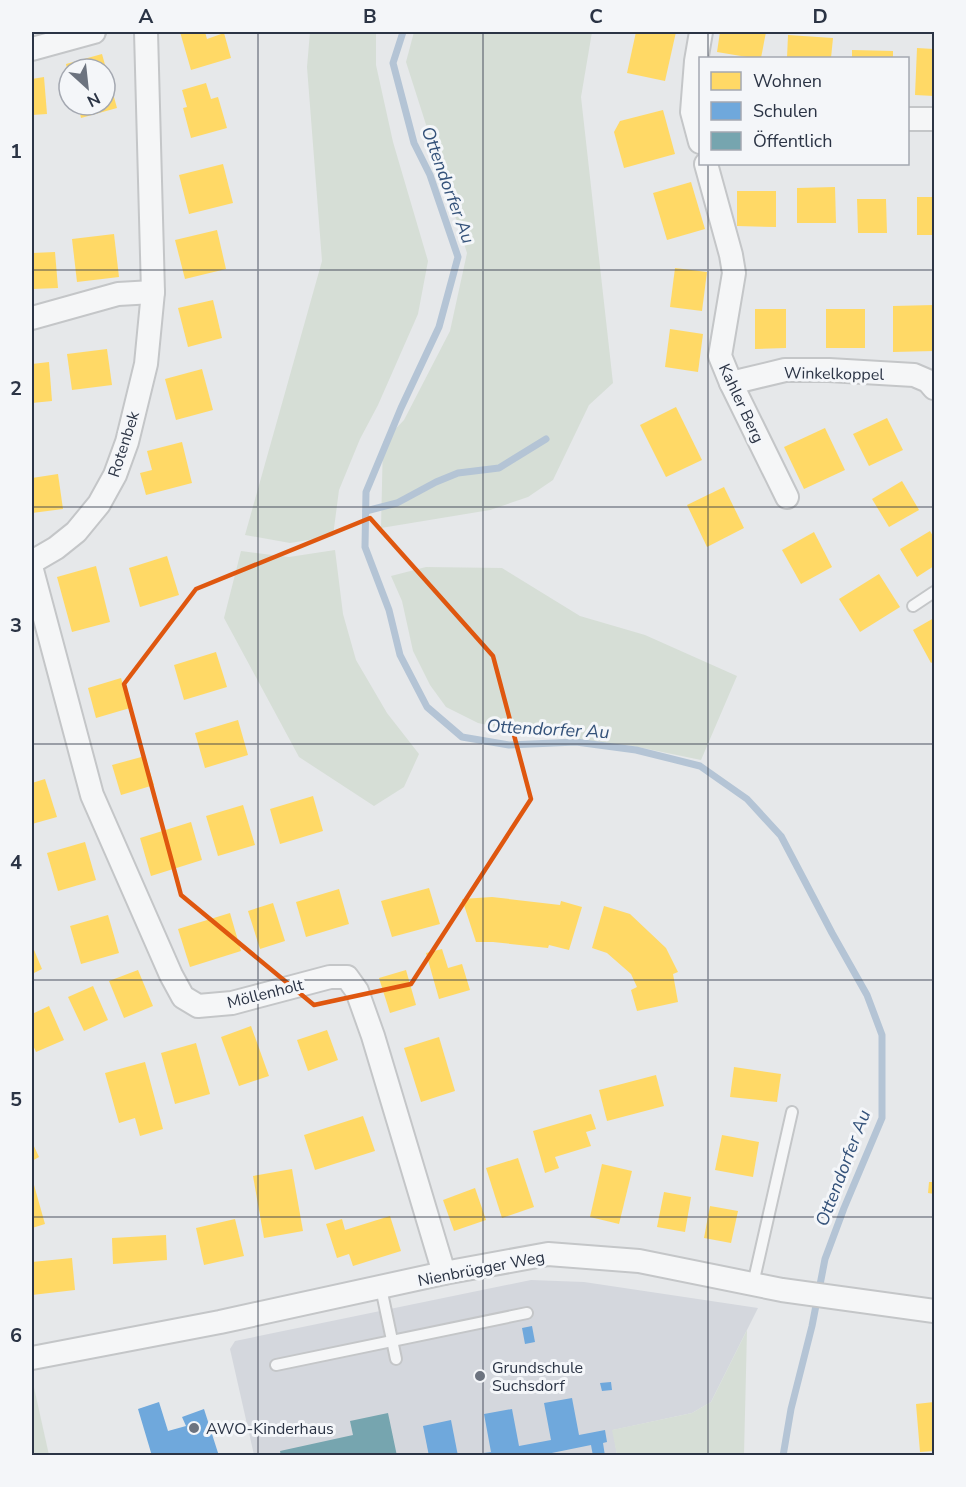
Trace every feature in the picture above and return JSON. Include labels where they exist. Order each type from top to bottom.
[{"type":"street","points":[[32,49],[94,32]]},
{"type":"street","name":"Rotenbek","points":[[32,562],[56,548],[76,532],[99,504],[115,475],[127,442],[146,364],[153,292],[146,32]]},
{"type":"street","points":[[699,134],[696,112],[696,61],[701,32]]},
{"type":"street","points":[[909,119],[934,119]]},
{"type":"street","name":"Kahler Berg","points":[[706,165],[734,273],[720,357],[787,497]]},
{"type":"street","points":[[32,318],[118,294],[153,292]]},
{"type":"street","name":"Winkelkoppel","points":[[731,383],[785,370],[829,370],[914,375],[928,381],[934,388]]},
{"type":"street","name":"Möllenholt","points":[[32,570],[92,795],[171,975],[183,997],[198,1006],[232,1003],[330,977],[347,977],[357,991],[369,1025],[444,1274]]},
{"type":"street","name":"Nienbrügger Weg","points":[[32,1358],[220,1322],[548,1254],[639,1261],[782,1290],[934,1311]]},
{"type":"lane","points":[[914,606],[934,592]]},
{"type":"lane","points":[[753,1284],[792,1112]]},
{"type":"lane","points":[[381,1288],[396,1359]]},
{"type":"lane","points":[[276,1365],[527,1313]]},
{"type":"highlighted area","points":[[370,518],[493,656],[531,799],[411,984],[314,1005],[181,895],[124,684],[196,589]]},
{"type":"shaded area","points":[[310,32],[376,32],[376,65],[393,142],[428,261],[418,314],[339,490],[333,536],[290,543],[245,535],[322,261],[307,67]]},
{"type":"shaded area","points":[[414,32],[592,32],[581,97],[613,383],[589,405],[553,480],[528,497],[490,510],[381,528],[383,442],[404,420],[450,331],[467,253],[406,62]]},
{"type":"shaded area","points":[[335,550],[343,614],[356,660],[387,713],[419,754],[404,787],[374,806],[299,757],[224,618],[241,551],[289,557]]},
{"type":"shaded area","points":[[426,567],[502,568],[580,616],[645,635],[737,676],[701,760],[633,746],[521,732],[478,723],[446,707],[430,685],[413,651],[402,601],[391,576]]},
{"type":"shaded area","name":"Grundschule Suchsdorf","points":[[531,1280],[584,1282],[758,1308],[711,1402],[692,1413],[613,1430],[617,1455],[254,1455],[230,1349],[235,1341]]},
{"type":"shaded area","points":[[747,1330],[744,1455],[617,1455],[612,1430],[692,1413],[711,1402]]},
{"type":"shaded area","points":[[33,1383],[49,1455],[32,1455]]},
{"type":"building: Wohnen","points":[[180,32],[205,32],[207,39],[224,33],[231,58],[191,70]]},
{"type":"building: Wohnen","points":[[636,32],[676,32],[665,81],[627,73]]},
{"type":"building: Wohnen","points":[[720,32],[766,32],[761,57],[717,52]]},
{"type":"building: Wohnen","points":[[788,35],[833,38],[831,57],[787,57]]},
{"type":"building: Wohnen","points":[[917,48],[934,49],[934,96],[915,95]]},
{"type":"building: Wohnen","points":[[852,50],[893,51],[893,57],[852,57]]},
{"type":"building: Wohnen","points":[[44,77],[47,114],[32,115],[32,79]]},
{"type":"building: Wohnen","points":[[206,83],[211,99],[218,97],[227,128],[191,138],[183,108],[187,107],[182,90]]},
{"type":"building: Wohnen","points":[[663,110],[675,154],[624,168],[614,132],[620,121]]},
{"type":"building: Wohnen","points":[[223,164],[233,203],[189,214],[179,175]]},
{"type":"building: Wohnen","points":[[691,182],[705,229],[667,240],[653,193]]},
{"type":"building: Wohnen","points":[[835,187],[836,223],[797,223],[797,188]]},
{"type":"building: Wohnen","points":[[737,191],[776,191],[776,227],[737,226]]},
{"type":"building: Wohnen","points":[[917,197],[934,197],[934,235],[917,235]]},
{"type":"building: Wohnen","points":[[857,199],[886,199],[887,233],[858,233]]},
{"type":"building: Wohnen","points":[[217,230],[226,269],[185,279],[175,240]]},
{"type":"building: Wohnen","points":[[114,234],[119,277],[77,282],[72,239]]},
{"type":"building: Wohnen","points":[[55,252],[58,288],[32,289],[32,253]]},
{"type":"building: Wohnen","points":[[675,268],[707,272],[702,311],[670,307]]},
{"type":"building: Wohnen","points":[[213,300],[222,338],[188,347],[178,308]]},
{"type":"building: Wohnen","points":[[934,305],[934,351],[893,352],[893,306]]},
{"type":"building: Wohnen","points":[[755,309],[786,309],[786,348],[755,349]]},
{"type":"building: Wohnen","points":[[826,309],[865,309],[865,348],[826,348]]},
{"type":"building: Wohnen","points":[[670,329],[703,334],[698,372],[665,367]]},
{"type":"building: Wohnen","points":[[107,349],[112,385],[72,390],[67,354]]},
{"type":"building: Wohnen","points":[[49,362],[52,401],[32,403],[32,364]]},
{"type":"building: Wohnen","points":[[202,369],[213,410],[176,420],[165,379]]},
{"type":"building: Wohnen","points":[[676,407],[702,460],[666,477],[640,425]]},
{"type":"building: Wohnen","points":[[887,418],[903,450],[869,466],[853,434]]},
{"type":"building: Wohnen","points":[[825,428],[845,470],[804,489],[784,447]]},
{"type":"building: Wohnen","points":[[182,442],[192,483],[146,495],[140,473],[152,470],[147,451]]},
{"type":"building: Wohnen","points":[[58,474],[63,509],[32,513],[32,478]]},
{"type":"building: Wohnen","points":[[902,481],[919,510],[889,527],[872,499]]},
{"type":"building: Wohnen","points":[[724,487],[744,528],[707,547],[687,505]]},
{"type":"building: Wohnen","points":[[930,531],[934,538],[934,566],[917,577],[900,549]]},
{"type":"building: Wohnen","points":[[814,532],[832,567],[801,584],[782,550]]},
{"type":"building: Wohnen","points":[[167,556],[179,595],[140,607],[129,568]]},
{"type":"building: Wohnen","points":[[96,566],[110,622],[72,632],[57,577]]},
{"type":"building: Wohnen","points":[[879,574],[900,607],[860,632],[839,599]]},
{"type":"building: Wohnen","points":[[934,618],[934,661],[931,663],[913,630]]},
{"type":"building: Wohnen","points":[[216,652],[227,687],[184,700],[174,665]]},
{"type":"building: Wohnen","points":[[121,678],[130,708],[96,718],[88,688]]},
{"type":"building: Wohnen","points":[[238,720],[248,755],[205,768],[195,733]]},
{"type":"building: Wohnen","points":[[145,756],[154,785],[121,795],[112,765]]},
{"type":"building: Wohnen","points":[[45,779],[57,817],[32,824],[32,783]]},
{"type":"building: Wohnen","points":[[313,796],[323,831],[280,844],[270,809]]},
{"type":"building: Wohnen","points":[[243,805],[255,845],[218,856],[206,816]]},
{"type":"building: Wohnen","points":[[191,822],[202,860],[151,876],[140,838]]},
{"type":"building: Wohnen","points":[[85,842],[96,880],[58,891],[47,853]]},
{"type":"building: Wohnen","points":[[429,888],[440,924],[392,937],[381,901]]},
{"type":"building: Wohnen","points":[[339,889],[349,924],[306,937],[296,902]]},
{"type":"building: Wohnen","points":[[492,897],[560,905],[561,901],[582,907],[569,950],[549,945],[548,948],[476,942],[462,899]]},
{"type":"building: Wohnen","points":[[273,903],[285,941],[260,949],[248,911]]},
{"type":"building: Wohnen","points":[[604,906],[630,914],[666,948],[678,972],[673,974],[678,1002],[637,1011],[631,990],[637,987],[631,974],[607,953],[592,948]]},
{"type":"building: Wohnen","points":[[230,913],[241,951],[190,967],[178,929]]},
{"type":"building: Wohnen","points":[[108,915],[119,953],[81,964],[70,926]]},
{"type":"building: Wohnen","points":[[32,945],[42,969],[32,974]]},
{"type":"building: Wohnen","points":[[442,949],[448,968],[462,964],[470,990],[439,999],[426,953]]},
{"type":"building: Wohnen","points":[[138,970],[153,1006],[124,1018],[109,981]]},
{"type":"building: Wohnen","points":[[406,970],[416,1005],[390,1013],[379,978]]},
{"type":"building: Wohnen","points":[[93,986],[108,1020],[84,1031],[68,997]]},
{"type":"building: Wohnen","points":[[49,1006],[64,1040],[36,1052],[32,1043],[32,1014]]},
{"type":"building: Wohnen","points":[[251,1026],[269,1076],[239,1086],[221,1037]]},
{"type":"building: Wohnen","points":[[327,1030],[338,1060],[308,1071],[297,1040]]},
{"type":"building: Wohnen","points":[[439,1037],[455,1091],[421,1102],[404,1048]]},
{"type":"building: Wohnen","points":[[196,1043],[210,1094],[175,1104],[161,1053]]},
{"type":"building: Wohnen","points":[[145,1062],[163,1129],[140,1136],[135,1118],[119,1123],[105,1073]]},
{"type":"building: Wohnen","points":[[734,1067],[781,1074],[777,1102],[730,1097]]},
{"type":"building: Wohnen","points":[[656,1075],[664,1106],[607,1121],[599,1090]]},
{"type":"building: Wohnen","points":[[591,1114],[596,1129],[586,1132],[591,1146],[555,1157],[559,1168],[545,1173],[533,1131]]},
{"type":"building: Wohnen","points":[[363,1116],[375,1151],[315,1170],[304,1135]]},
{"type":"building: Wohnen","points":[[722,1135],[759,1142],[753,1177],[715,1170]]},
{"type":"building: Wohnen","points":[[32,1142],[39,1157],[32,1161]]},
{"type":"building: Wohnen","points":[[518,1158],[534,1207],[502,1218],[486,1168]]},
{"type":"building: Wohnen","points":[[602,1164],[632,1171],[619,1224],[590,1217]]},
{"type":"building: Wohnen","points":[[292,1169],[303,1231],[264,1238],[253,1176]]},
{"type":"building: Wohnen","points":[[929,1182],[934,1182],[934,1194],[928,1193]]},
{"type":"building: Wohnen","points":[[32,1185],[34,1185],[45,1224],[32,1228]]},
{"type":"building: Wohnen","points":[[475,1188],[486,1220],[454,1231],[443,1200]]},
{"type":"building: Wohnen","points":[[664,1192],[691,1197],[685,1232],[657,1227]]},
{"type":"building: Wohnen","points":[[710,1206],[738,1211],[731,1243],[704,1238]]},
{"type":"building: Wohnen","points":[[390,1216],[401,1251],[353,1266],[349,1254],[337,1258],[326,1224],[342,1219],[345,1230]]},
{"type":"building: Wohnen","points":[[235,1219],[244,1256],[204,1265],[196,1228]]},
{"type":"building: Wohnen","points":[[166,1235],[167,1260],[113,1264],[112,1238]]},
{"type":"building: Wohnen","points":[[72,1258],[75,1290],[32,1295],[32,1262]]},
{"type":"building: Wohnen","points":[[934,1402],[934,1451],[920,1452],[916,1404]]},
{"type":"building: Schulen","points":[[532,1326],[535,1342],[525,1344],[522,1328]]},
{"type":"building: Schulen","points":[[611,1382],[612,1390],[602,1391],[600,1383]]},
{"type":"building: Schulen","points":[[572,1398],[579,1435],[605,1430],[607,1442],[603,1443],[605,1456],[593,1456],[591,1445],[537,1456],[476,1456],[476,1454],[491,1452],[484,1414],[512,1409],[519,1446],[551,1440],[544,1403]]},
{"type":"building: Schulen","name":"AWO-Kinderhaus","points":[[159,1402],[168,1431],[186,1426],[182,1417],[204,1409],[219,1456],[152,1456],[138,1409]]},
{"type":"building: Schulen","points":[[451,1420],[458,1456],[429,1456],[423,1426]]},
{"type":"building: Öffentlich","points":[[388,1413],[397,1456],[281,1456],[280,1451],[353,1435],[350,1421]]},
{"type":"waterway","name":"Ottendorfer Au","points":[[403,32],[393,63],[414,143],[430,175],[458,257],[439,327],[401,408],[366,492],[365,547],[389,610],[400,655],[427,707],[462,737],[509,745],[576,742],[636,750],[700,766],[747,799],[781,836],[867,995],[882,1035],[882,1118],[825,1259],[812,1326],[791,1409],[783,1456]]},
{"type":"waterway","points":[[366,511],[397,503],[458,473],[499,468],[546,439]]},
{"type":"place","name":"Grundschule Suchsdorf","points":[[480,1376]]},
{"type":"place","name":"AWO-Kinderhaus","points":[[194,1428]]}]
